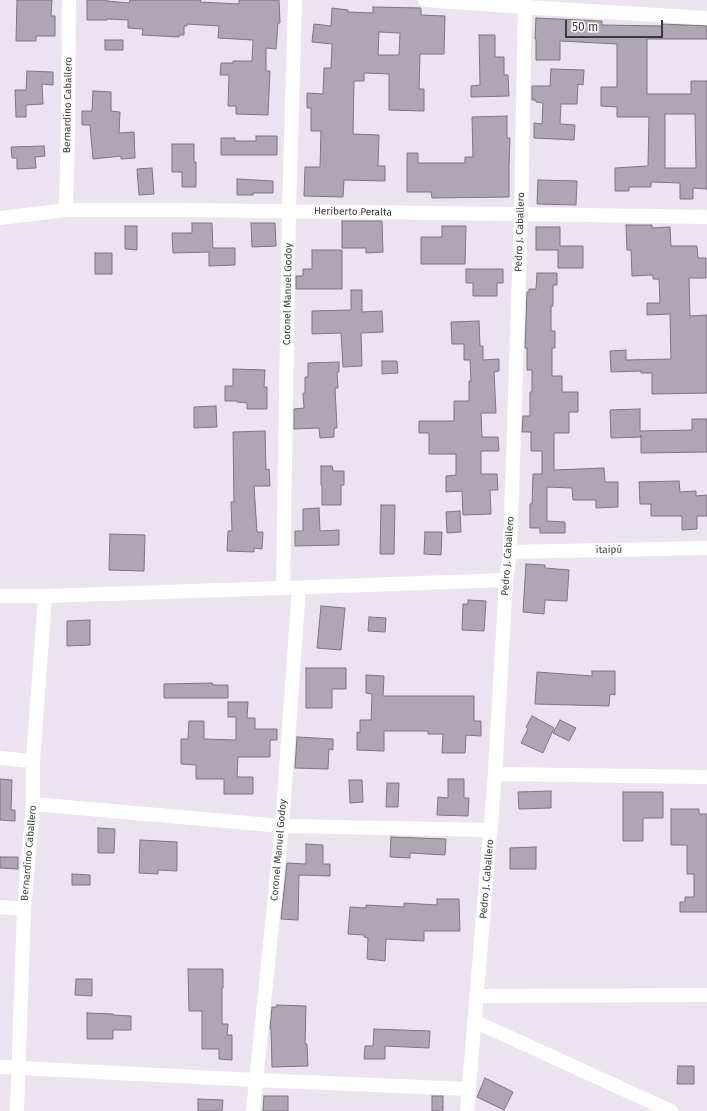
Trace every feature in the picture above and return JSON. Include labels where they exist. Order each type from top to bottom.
[{"type":"street","name":"Bernardino Caballero","points":[[66,210],[69,0]]},
{"type":"street","name":"Coronel Manuel Godoy","points":[[283,588],[289,211],[295,0]]},
{"type":"street","points":[[425,0],[525,4],[707,18]]},
{"type":"street","name":"Pedro J. Caballero","points":[[467,1111],[491,830],[506,580],[510,552],[521,214],[525,4]]},
{"type":"street","name":"Heriberto Peralta","points":[[0,218],[66,210],[289,211],[707,217]]},
{"type":"street","name":"itaipú","points":[[510,552],[707,548]]},
{"type":"street","points":[[0,596],[45,596],[299,588],[506,580]]},
{"type":"street","name":"Coronel Manuel Godoy","points":[[253,1111],[282,826],[299,588]]},
{"type":"street","name":"Bernardino Caballero","points":[[17,1111],[24,909],[33,804],[33,761],[45,596]]},
{"type":"street","points":[[0,758],[33,761]]},
{"type":"street","points":[[495,774],[707,777]]},
{"type":"street","points":[[33,804],[282,826],[491,830]]},
{"type":"street","points":[[0,907],[24,909]]},
{"type":"street","points":[[476,996],[707,995]]},
{"type":"street","points":[[474,1021],[671,1111]]},
{"type":"street","points":[[0,1066],[255,1080],[469,1088]]},
{"type":"building","points":[[17,0],[52,0],[51,16],[55,16],[55,36],[36,36],[36,41],[16,41]]},
{"type":"building","points":[[87,0],[107,0],[129,3],[130,0],[201,0],[200,2],[239,4],[239,0],[279,0],[280,23],[278,23],[276,49],[266,48],[266,71],[270,71],[268,115],[236,114],[236,106],[228,106],[229,75],[220,75],[221,63],[233,63],[233,61],[252,61],[253,40],[218,38],[219,26],[187,24],[187,26],[184,26],[184,35],[179,35],[179,37],[142,35],[143,29],[128,28],[128,20],[87,20]]},
{"type":"building","points":[[373,7],[421,8],[421,15],[445,16],[444,54],[420,54],[419,89],[424,89],[424,111],[389,110],[389,74],[364,73],[364,81],[354,81],[353,134],[379,135],[378,166],[385,166],[385,181],[344,180],[343,197],[304,196],[305,167],[320,167],[321,131],[311,131],[311,108],[307,108],[307,93],[323,94],[324,68],[331,68],[332,44],[312,42],[314,24],[331,26],[332,8],[348,10],[348,12],[373,13]],"holes":[[[379,32],[400,33],[399,55],[378,55]]]},
{"type":"building","points":[[536,18],[602,21],[602,25],[662,26],[662,24],[707,26],[707,39],[647,39],[647,94],[691,94],[691,81],[707,81],[707,189],[693,188],[693,199],[680,199],[680,183],[651,182],[651,187],[629,187],[629,191],[615,191],[615,168],[648,166],[649,117],[617,117],[617,107],[601,106],[601,87],[617,87],[617,44],[560,41],[560,60],[536,60]],"holes":[[[665,114],[695,114],[696,168],[665,168]]]},
{"type":"building","points":[[479,35],[495,35],[495,57],[504,57],[504,75],[508,75],[509,96],[471,97],[471,86],[480,85]]},
{"type":"building","points":[[105,40],[123,40],[123,50],[105,50]]},
{"type":"building","points":[[551,69],[584,70],[583,85],[578,84],[577,104],[561,104],[560,124],[575,125],[574,140],[534,138],[534,123],[542,124],[543,103],[532,100],[532,86],[550,86]]},
{"type":"building","points":[[27,71],[53,72],[53,85],[42,84],[43,104],[26,105],[26,117],[16,117],[15,90],[26,90]]},
{"type":"building","points":[[93,91],[111,92],[111,111],[120,112],[119,133],[134,132],[135,158],[121,159],[121,156],[93,159],[90,125],[82,125],[82,111],[92,111]]},
{"type":"building","points":[[507,116],[507,138],[510,138],[509,197],[432,198],[431,192],[407,192],[407,153],[418,153],[418,163],[465,163],[465,157],[473,157],[472,117]]},
{"type":"building","points":[[256,136],[277,136],[277,155],[221,155],[221,138],[235,138],[235,141],[256,141]]},
{"type":"building","points":[[172,144],[194,144],[196,187],[182,187],[182,172],[172,172]]},
{"type":"building","points":[[44,146],[45,156],[35,157],[36,168],[17,169],[17,158],[12,158],[11,147]]},
{"type":"building","points":[[152,168],[154,194],[139,195],[137,169]]},
{"type":"building","points":[[237,179],[273,181],[273,193],[237,195]]},
{"type":"building","points":[[538,180],[577,181],[576,205],[537,204]]},
{"type":"building","points":[[342,221],[382,221],[383,252],[366,253],[366,248],[342,248]]},
{"type":"building","points":[[192,223],[212,223],[213,248],[235,248],[235,265],[209,266],[209,252],[173,253],[172,233],[192,233]]},
{"type":"building","points":[[251,223],[275,223],[276,246],[252,247]]},
{"type":"building","points":[[626,225],[652,225],[652,228],[670,227],[671,246],[697,246],[698,258],[706,258],[706,278],[689,278],[690,316],[707,315],[707,393],[652,394],[652,373],[641,373],[641,371],[611,372],[610,351],[626,350],[626,360],[671,359],[670,314],[647,315],[647,303],[660,303],[659,279],[653,279],[653,275],[632,276],[631,250],[627,250]]},
{"type":"building","points":[[125,226],[137,226],[137,250],[125,249]]},
{"type":"building","points":[[442,226],[466,226],[465,264],[421,264],[421,237],[442,237]]},
{"type":"building","points":[[536,227],[560,227],[560,246],[583,246],[583,268],[558,268],[558,250],[536,250]]},
{"type":"building","points":[[312,250],[342,250],[342,289],[296,289],[296,276],[303,276],[303,269],[312,269]]},
{"type":"building","points":[[95,253],[112,253],[112,274],[95,274]]},
{"type":"building","points":[[466,269],[503,269],[503,283],[497,283],[497,296],[473,296],[473,283],[466,283]]},
{"type":"building","points":[[537,273],[557,273],[557,285],[553,285],[553,306],[551,306],[551,331],[555,331],[555,348],[552,348],[552,376],[562,376],[562,392],[578,392],[578,412],[569,412],[569,433],[554,433],[554,470],[604,468],[605,482],[618,482],[618,507],[596,508],[596,500],[573,500],[572,488],[547,487],[547,521],[565,522],[565,533],[540,533],[540,528],[530,528],[530,504],[532,504],[533,474],[542,474],[542,451],[531,451],[531,432],[522,432],[523,416],[530,416],[530,392],[532,392],[532,370],[527,370],[527,348],[525,348],[527,292],[529,292],[529,289],[536,289]]},
{"type":"building","points":[[351,290],[362,290],[362,312],[382,311],[383,332],[361,333],[362,366],[343,367],[341,333],[312,334],[312,311],[351,310]]},
{"type":"building","points":[[479,321],[480,346],[483,346],[483,360],[499,359],[499,371],[494,372],[496,413],[481,413],[482,437],[498,437],[499,451],[481,451],[481,474],[497,474],[498,490],[490,490],[491,514],[463,515],[462,491],[446,492],[446,476],[456,475],[456,454],[429,454],[429,433],[419,433],[419,421],[454,421],[454,401],[469,401],[469,381],[471,381],[470,360],[464,360],[464,344],[452,344],[451,322]]},
{"type":"building","points":[[382,361],[397,361],[398,373],[382,374]]},
{"type":"building","points":[[339,362],[339,372],[337,372],[338,388],[335,388],[337,428],[334,428],[334,437],[320,438],[319,428],[294,429],[294,409],[304,408],[303,393],[305,393],[305,377],[308,377],[308,363]]},
{"type":"building","points":[[233,369],[265,370],[264,387],[267,387],[267,409],[247,409],[247,403],[225,401],[225,386],[233,386]]},
{"type":"building","points":[[216,406],[217,427],[194,428],[194,407]]},
{"type":"building","points":[[640,409],[640,431],[692,430],[692,419],[707,419],[707,452],[641,453],[641,437],[611,438],[610,410]]},
{"type":"building","points":[[265,431],[266,470],[269,469],[270,486],[254,486],[257,532],[263,532],[262,549],[254,548],[254,552],[227,551],[228,531],[232,531],[231,502],[234,502],[233,432]]},
{"type":"building","points":[[321,466],[332,466],[333,471],[344,471],[344,485],[341,485],[341,505],[322,505]]},
{"type":"building","points":[[679,481],[680,492],[696,491],[696,496],[707,495],[707,516],[697,516],[697,529],[682,530],[682,516],[651,516],[651,504],[640,504],[639,482]]},
{"type":"building","points":[[381,505],[395,505],[394,554],[380,554]]},
{"type":"building","points":[[319,508],[320,531],[339,530],[339,545],[295,546],[295,531],[303,531],[303,509]]},
{"type":"building","points":[[460,511],[461,532],[447,533],[446,512]]},
{"type":"building","points":[[425,532],[442,532],[441,555],[424,554]]},
{"type":"building","points":[[110,534],[145,535],[144,571],[109,570]]},
{"type":"building","points":[[526,564],[545,565],[545,568],[569,570],[567,601],[545,600],[544,614],[523,612]]},
{"type":"building","points":[[468,600],[486,601],[484,631],[462,630],[463,604],[468,604]]},
{"type":"building","points":[[321,606],[345,608],[341,650],[317,648]]},
{"type":"building","points":[[369,617],[386,618],[385,632],[368,631]]},
{"type":"building","points":[[90,620],[90,645],[67,646],[67,621]]},
{"type":"building","points":[[306,668],[346,668],[346,689],[332,689],[332,708],[306,708]]},
{"type":"building","points":[[592,671],[615,671],[615,695],[610,694],[609,706],[535,704],[537,672],[592,676]]},
{"type":"building","points":[[366,675],[384,676],[383,696],[474,696],[474,721],[481,721],[481,736],[466,735],[465,753],[442,753],[443,734],[428,734],[428,731],[384,731],[384,751],[357,750],[357,732],[360,733],[360,720],[371,720],[372,694],[366,693]]},
{"type":"building","points":[[212,683],[213,685],[228,685],[228,698],[164,698],[164,684]]},
{"type":"building","points":[[228,702],[248,702],[247,718],[255,718],[255,729],[277,729],[277,740],[270,740],[270,757],[238,757],[237,777],[253,777],[253,794],[224,794],[224,779],[196,779],[196,765],[181,764],[181,739],[188,739],[189,721],[204,721],[204,739],[236,740],[236,717],[228,717]]},
{"type":"building","points":[[532,716],[554,728],[543,753],[521,743],[528,729],[526,727]]},
{"type":"building","points":[[560,720],[576,728],[569,741],[553,733]]},
{"type":"building","points":[[297,737],[333,739],[333,750],[329,749],[328,769],[295,768]]},
{"type":"building","points":[[0,779],[12,780],[11,810],[15,810],[15,821],[0,820]]},
{"type":"building","points":[[448,779],[464,779],[464,798],[469,798],[468,816],[437,815],[438,797],[448,798]]},
{"type":"building","points":[[349,780],[362,780],[363,802],[350,803]]},
{"type":"building","points":[[387,783],[399,783],[398,807],[386,807]]},
{"type":"building","points":[[551,791],[551,808],[519,809],[518,792]]},
{"type":"building","points":[[623,792],[663,792],[663,818],[643,818],[643,841],[623,841]]},
{"type":"building","points":[[671,809],[699,809],[699,814],[707,814],[707,912],[680,912],[680,902],[685,902],[685,897],[694,897],[694,874],[687,874],[687,845],[671,845]]},
{"type":"building","points":[[98,828],[115,829],[114,853],[98,853]]},
{"type":"building","points":[[391,837],[446,839],[445,855],[410,853],[410,858],[390,857]]},
{"type":"building","points":[[140,840],[177,842],[177,871],[158,870],[158,874],[139,873]]},
{"type":"building","points":[[306,844],[323,845],[323,864],[330,864],[330,876],[299,875],[298,920],[281,919],[287,863],[306,864]]},
{"type":"building","points":[[536,847],[536,869],[510,869],[510,848]]},
{"type":"building","points":[[0,857],[18,857],[18,869],[0,868]]},
{"type":"building","points":[[72,874],[90,875],[90,885],[72,885]]},
{"type":"building","points":[[437,899],[459,899],[460,931],[424,931],[424,941],[386,939],[385,961],[367,959],[368,938],[364,937],[364,935],[348,934],[350,907],[366,908],[366,905],[404,907],[404,903],[437,905]]},
{"type":"building","points":[[188,969],[223,969],[222,1024],[228,1024],[227,1035],[232,1035],[232,1060],[219,1059],[219,1049],[202,1049],[202,1011],[189,1011]]},
{"type":"building","points":[[76,979],[92,979],[92,996],[75,995]]},
{"type":"building","points":[[277,1005],[306,1006],[305,1044],[307,1044],[308,1066],[272,1067],[270,1029],[272,1007],[277,1007]]},
{"type":"building","points":[[87,1013],[131,1016],[131,1030],[113,1030],[113,1039],[87,1039]]},
{"type":"building","points":[[374,1029],[430,1031],[429,1048],[385,1046],[385,1059],[364,1059],[365,1046],[373,1046]]},
{"type":"building","points":[[678,1066],[694,1066],[694,1084],[677,1084]]},
{"type":"building","points":[[485,1078],[513,1092],[504,1110],[477,1097]]},
{"type":"building","points":[[264,1096],[288,1096],[288,1111],[263,1111]]},
{"type":"building","points":[[432,1096],[443,1096],[443,1111],[432,1111]]},
{"type":"building","points":[[198,1099],[223,1100],[222,1111],[198,1111]]}]
